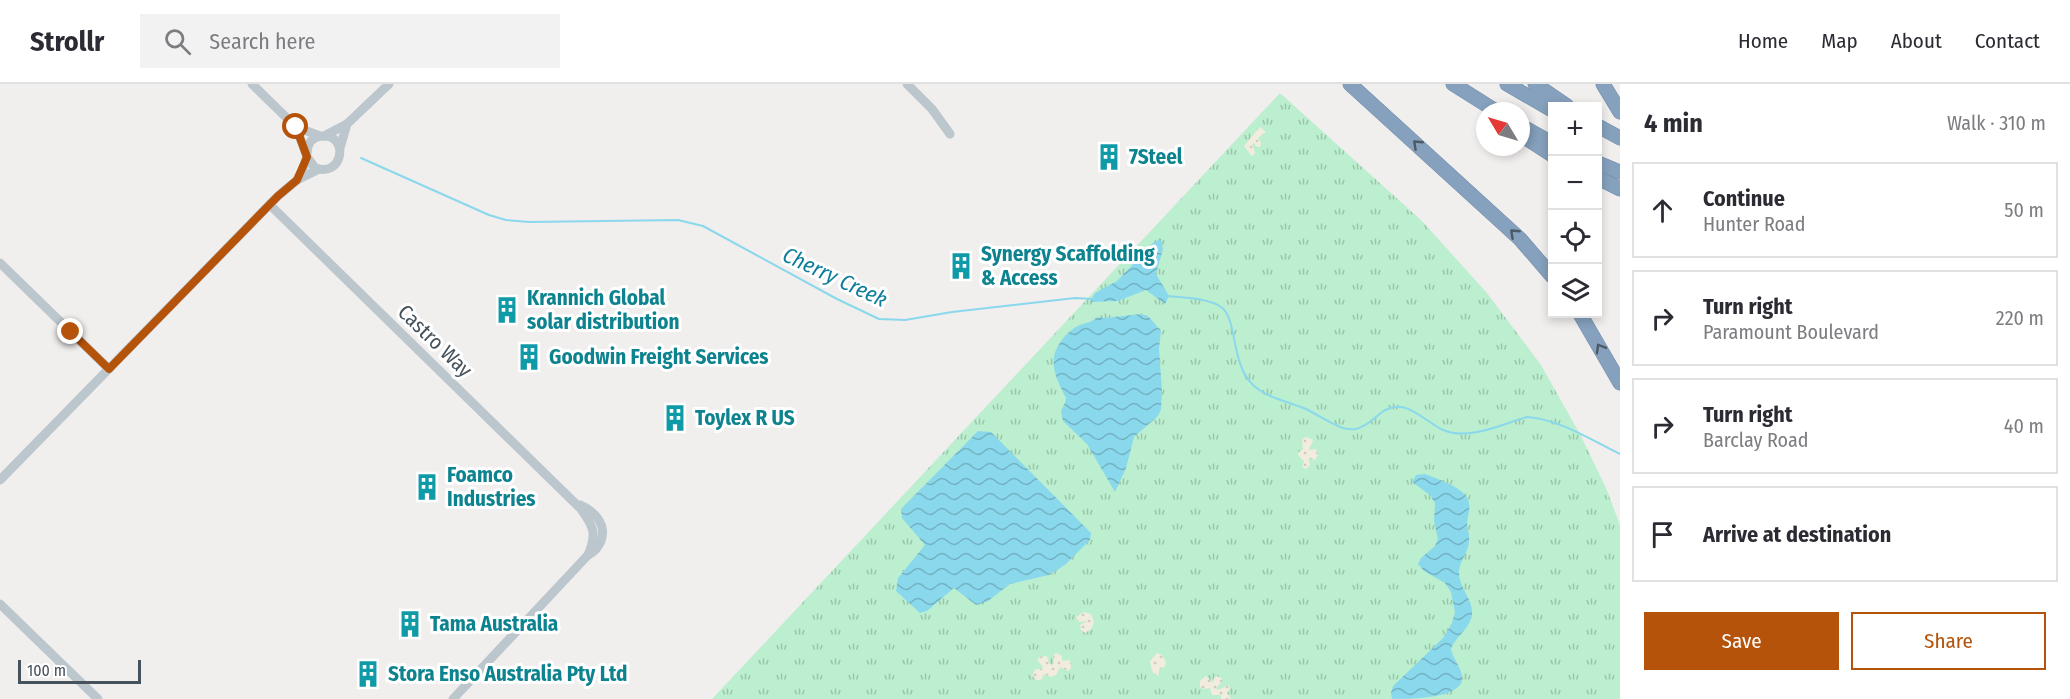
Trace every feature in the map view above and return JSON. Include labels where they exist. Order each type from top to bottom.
[{"type":"highway","points":[[1350,84],[1520,239],[1548,271]]},
{"type":"highway","points":[[1507,84],[1548,108]]},
{"type":"highway","points":[[1535,84],[1561,102]]},
{"type":"highway","points":[[1603,84],[1620,112]]},
{"type":"highway","points":[[1458,88],[1476,102]]},
{"type":"highway","points":[[1458,88],[1481,102]]},
{"type":"highway","points":[[1602,130],[1620,139]]},
{"type":"highway","points":[[1530,131],[1548,141]]},
{"type":"highway","points":[[1530,141],[1548,152]]},
{"type":"highway","points":[[1602,165],[1620,172]]},
{"type":"highway","points":[[1602,179],[1620,189]]},
{"type":"highway","points":[[1582,318],[1620,383]]},
{"type":"street","points":[[252,84],[296,127],[307,156],[312,165],[319,170]]},
{"type":"street","points":[[297,180],[310,143],[347,124],[389,84]]},
{"type":"street","points":[[907,84],[932,109],[950,134]]},
{"type":"street","points":[[0,480],[270,205],[297,180],[336,165],[347,124]]},
{"type":"street","points":[[296,127],[334,140],[339,148]]},
{"type":"street","name":"Castro Way","points":[[270,205],[575,503],[592,527],[594,540],[588,555],[453,699]]},
{"type":"street","points":[[0,263],[109,369]]},
{"type":"street","points":[[0,604],[98,699]]},
{"type":"green space","points":[[1280,93],[1422,221],[1487,293],[1541,365],[1581,436],[1606,488],[1620,525],[1620,699],[712,699]]},
{"type":"sand","points":[[1260,127],[1266,132],[1258,138],[1261,143],[1260,147],[1252,144],[1255,153],[1253,156],[1244,146]]},
{"type":"sand","points":[[1306,437],[1313,440],[1309,450],[1316,449],[1318,455],[1315,460],[1308,458],[1310,465],[1306,469],[1302,467],[1304,461],[1298,455],[1303,449],[1302,440]]},
{"type":"sand","points":[[1084,612],[1091,614],[1094,622],[1091,629],[1085,633],[1081,630],[1080,625],[1087,621],[1079,622],[1076,617]]},
{"type":"sand","points":[[1056,653],[1062,656],[1062,661],[1070,660],[1071,668],[1068,671],[1060,667],[1056,675],[1051,677],[1044,674],[1041,680],[1036,680],[1032,675],[1036,669],[1043,667],[1038,661],[1039,657],[1047,656],[1052,665],[1053,656]]},
{"type":"sand","points":[[1157,653],[1162,655],[1166,662],[1165,666],[1159,670],[1158,676],[1153,672],[1150,661]]},
{"type":"sand","points":[[1206,676],[1213,683],[1217,676],[1222,679],[1216,688],[1218,690],[1229,685],[1227,693],[1231,699],[1221,699],[1221,695],[1212,695],[1210,688],[1200,687],[1200,681]]},
{"type":"water","points":[[1161,239],[1163,249],[1156,274],[1169,296],[1165,304],[1146,290],[1118,301],[1090,302],[1095,293],[1117,281],[1154,242]]},
{"type":"water","points":[[1141,314],[1149,317],[1161,331],[1159,349],[1161,409],[1158,416],[1134,437],[1126,468],[1115,492],[1087,444],[1063,421],[1061,411],[1066,398],[1054,369],[1054,355],[1062,340],[1080,325],[1097,317]]},
{"type":"water","points":[[978,431],[991,432],[1091,533],[1090,540],[1066,564],[1049,575],[1010,584],[988,601],[976,605],[954,588],[927,611],[920,613],[896,591],[898,578],[925,545],[902,518],[901,509]]},
{"type":"water","points":[[1425,474],[1456,487],[1469,502],[1467,523],[1469,545],[1461,563],[1459,578],[1470,601],[1472,613],[1467,627],[1451,649],[1462,676],[1461,684],[1455,689],[1435,696],[1392,699],[1393,686],[1443,638],[1452,623],[1455,612],[1451,592],[1445,583],[1424,571],[1418,564],[1421,558],[1435,546],[1438,539],[1434,521],[1435,503],[1430,495],[1412,482],[1416,475]]},
{"type":"waterway","name":"Cherry Creek","points":[[361,158],[489,215],[506,220],[529,222],[678,220],[703,226],[837,299],[879,319],[905,320],[952,312],[1075,298],[1093,299]]},
{"type":"waterway","name":"Cherry Creek","points":[[1168,296],[1203,300],[1221,307],[1230,321],[1241,365],[1253,385],[1265,394],[1306,409],[1343,428],[1362,427],[1385,410],[1395,407],[1408,409],[1443,430],[1464,434],[1527,417],[1563,426],[1620,454]]},
{"type":"place","name":"7Steel","points":[[1109,157]]},
{"type":"place","name":"Synergy Scaffolding & Access","points":[[961,266]]},
{"type":"place","name":"Krannich Global solar distribution","points":[[507,310]]},
{"type":"place","name":"Goodwin Freight Services","points":[[529,357]]},
{"type":"place","name":"Toylex R US","points":[[675,418]]},
{"type":"place","name":"Foamco Industries","points":[[427,487]]},
{"type":"place","name":"Tama Australia","points":[[410,624]]},
{"type":"place","name":"Stora Enso Australia Pty Ltd","points":[[368,674]]},
{"type":"route","points":[[71,332],[109,369],[278,196],[297,180],[307,157],[296,127]]}]
